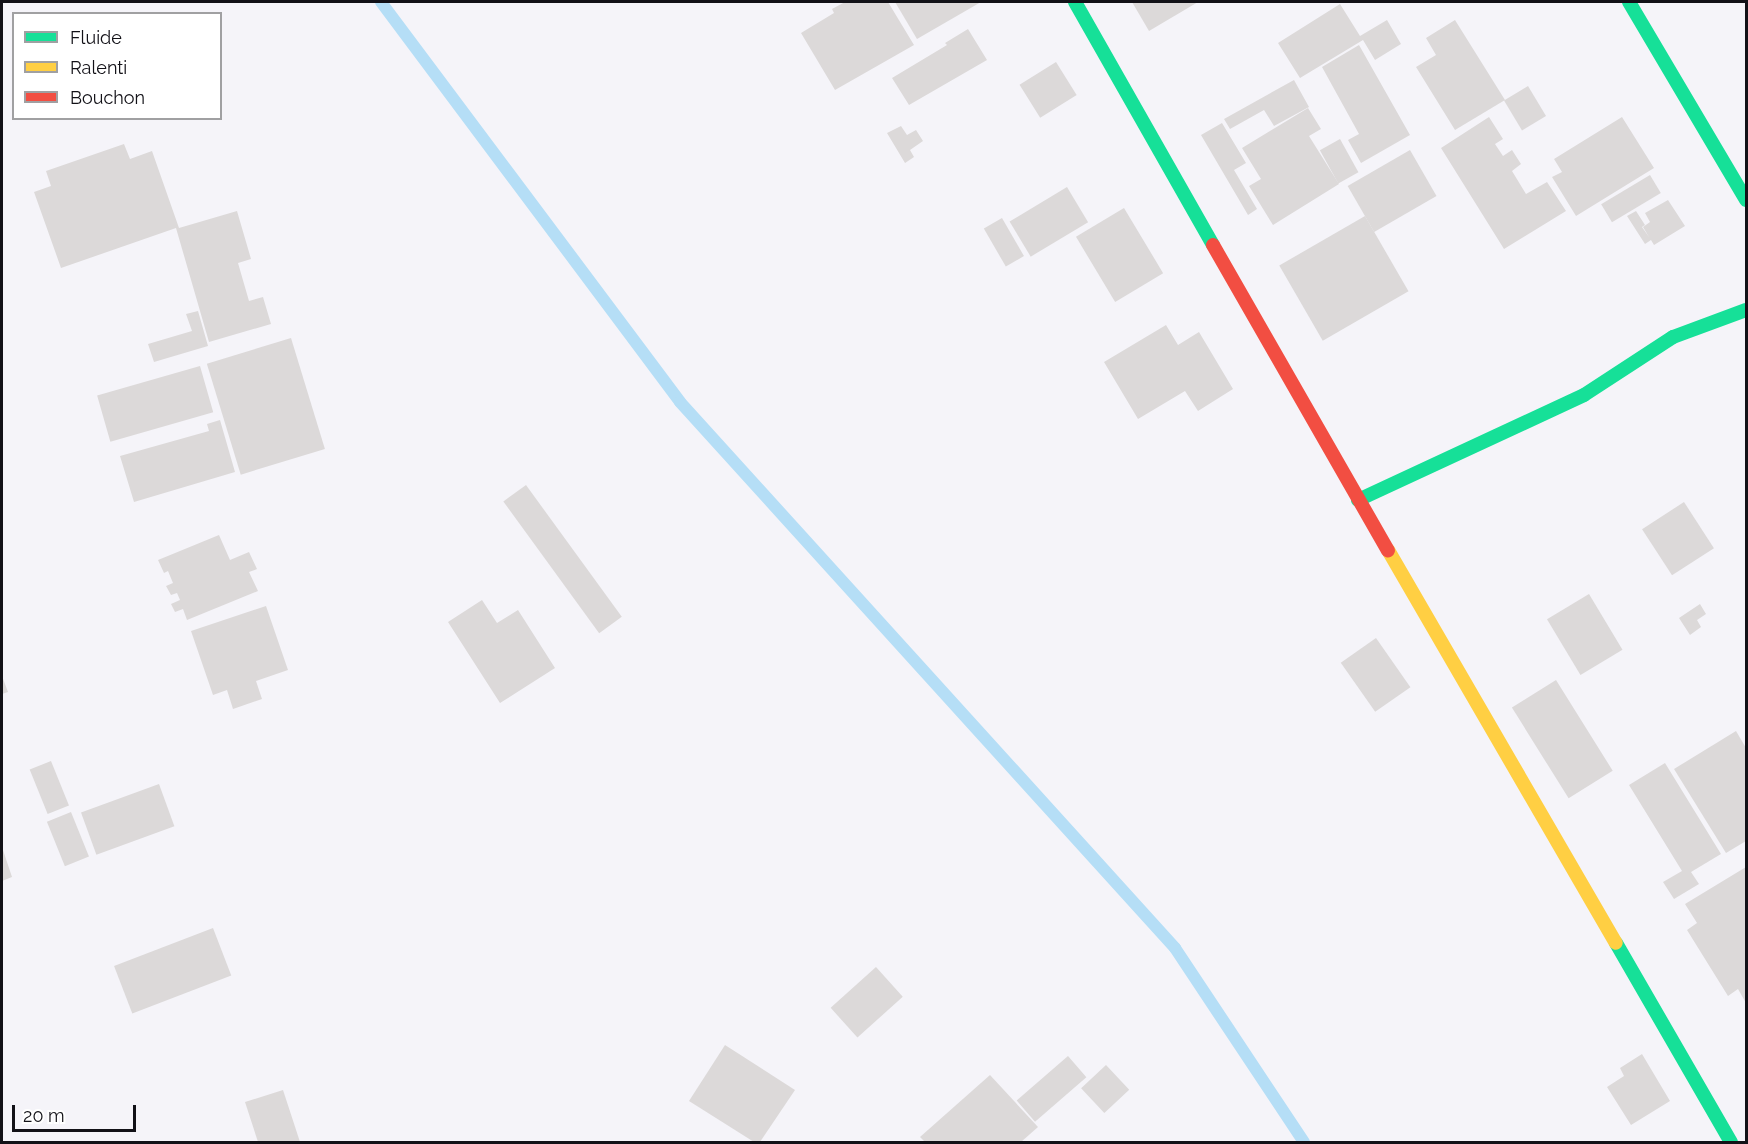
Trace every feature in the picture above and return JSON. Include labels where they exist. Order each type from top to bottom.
[{"type":"street","points":[[1075,2],[1359,500],[1592,898],[1731,1143]]},
{"type":"street","points":[[1629,2],[1746,200]]},
{"type":"street","points":[[1359,500],[1584,395],[1673,337],[1746,310]]},
{"type":"building","points":[[845,2],[888,2],[914,45],[835,90],[801,33],[834,13],[832,9]]},
{"type":"building","points":[[895,2],[981,2],[917,39]]},
{"type":"building","points":[[1132,2],[1198,2],[1149,31]]},
{"type":"building","points":[[1340,4],[1360,36],[1387,20],[1401,44],[1375,60],[1363,40],[1300,78],[1278,43]]},
{"type":"building","points":[[1455,20],[1505,100],[1455,130],[1416,67],[1436,55],[1426,38]]},
{"type":"building","points":[[968,29],[987,60],[909,105],[892,78],[947,45],[945,43]]},
{"type":"building","points":[[1359,45],[1410,135],[1361,163],[1348,140],[1359,134],[1322,67]]},
{"type":"building","points":[[1056,62],[1077,95],[1040,118],[1020,85]]},
{"type":"building","points":[[1294,80],[1309,107],[1274,126],[1264,110],[1230,129],[1224,119]]},
{"type":"building","points":[[1528,86],[1546,116],[1522,130],[1504,100]]},
{"type":"building","points":[[1308,108],[1321,129],[1309,136],[1339,184],[1273,225],[1249,186],[1261,179],[1242,148]]},
{"type":"building","points":[[1489,117],[1503,139],[1495,144],[1503,156],[1512,150],[1521,164],[1512,171],[1526,194],[1547,182],[1566,211],[1504,249],[1441,148]]},
{"type":"building","points":[[1622,117],[1654,168],[1576,216],[1552,177],[1562,172],[1554,159]]},
{"type":"building","points":[[1222,123],[1246,163],[1234,170],[1257,209],[1248,215],[1201,135]]},
{"type":"building","points":[[901,126],[907,135],[916,130],[923,141],[910,150],[914,157],[905,163],[887,133]]},
{"type":"building","points":[[1340,139],[1358,172],[1338,183],[1320,150]]},
{"type":"building","points":[[124,144],[130,159],[152,151],[179,228],[237,211],[251,259],[238,263],[249,301],[263,297],[271,324],[209,342],[176,228],[61,268],[34,192],[51,186],[46,171]]},
{"type":"building","points":[[1410,150],[1436,196],[1374,232],[1348,186]]},
{"type":"building","points":[[1650,175],[1661,193],[1612,222],[1601,204]]},
{"type":"building","points":[[1067,187],[1088,222],[1031,257],[1010,222]]},
{"type":"building","points":[[1668,200],[1685,226],[1654,245],[1651,240],[1645,244],[1627,216],[1636,211],[1645,225],[1642,227],[1649,237],[1643,227],[1650,222],[1645,213]]},
{"type":"building","points":[[1124,208],[1163,273],[1115,302],[1076,237]]},
{"type":"building","points":[[1365,216],[1408,291],[1323,341],[1279,266]]},
{"type":"building","points":[[1002,218],[1024,256],[1006,267],[984,228]]},
{"type":"building","points":[[198,311],[208,346],[154,362],[148,344],[192,331],[186,314]]},
{"type":"building","points":[[1166,325],[1178,345],[1199,332],[1233,389],[1198,411],[1185,391],[1138,419],[1104,362]]},
{"type":"building","points":[[291,338],[325,449],[241,475],[207,364]]},
{"type":"building","points":[[200,366],[213,412],[110,442],[97,395]]},
{"type":"building","points":[[220,420],[235,472],[134,502],[120,456],[209,431],[207,424]]},
{"type":"building","points":[[526,485],[622,617],[599,633],[503,501]]},
{"type":"building","points":[[1684,502],[1714,548],[1672,575],[1642,529]]},
{"type":"building","points":[[219,535],[230,560],[249,552],[257,569],[249,572],[258,591],[187,620],[183,609],[175,612],[171,604],[180,600],[177,593],[171,595],[166,586],[173,583],[168,571],[164,573],[158,560]]},
{"type":"building","points":[[1589,594],[1622,650],[1580,675],[1547,619]]},
{"type":"building","points":[[482,600],[497,623],[518,610],[555,668],[500,703],[448,622]]},
{"type":"building","points":[[1700,604],[1706,614],[1697,620],[1701,627],[1690,635],[1679,618]]},
{"type":"building","points":[[266,606],[288,670],[256,681],[262,699],[233,709],[227,690],[213,695],[191,631]]},
{"type":"building","points":[[1376,638],[1410,687],[1375,712],[1341,663]]},
{"type":"building","points":[[2,676],[8,692],[2,694]]},
{"type":"building","points":[[1556,680],[1613,771],[1569,798],[1512,708]]},
{"type":"building","points":[[1736,731],[1746,748],[1746,841],[1726,853],[1674,769]]},
{"type":"building","points":[[51,761],[69,806],[48,814],[30,770]]},
{"type":"building","points":[[1665,763],[1721,854],[1691,872],[1699,884],[1674,899],[1663,882],[1682,871],[1629,785]]},
{"type":"building","points":[[159,784],[174,826],[96,855],[81,812]]},
{"type":"building","points":[[71,812],[89,857],[65,866],[47,822]]},
{"type":"building","points":[[2,847],[12,877],[2,881]]},
{"type":"building","points":[[1746,867],[1746,1003],[1738,989],[1728,996],[1687,930],[1697,923],[1685,904]]},
{"type":"building","points":[[213,928],[231,976],[132,1014],[114,966]]},
{"type":"building","points":[[876,967],[903,997],[857,1038],[831,1008]]},
{"type":"building","points":[[725,1045],[795,1090],[760,1142],[754,1142],[689,1101]]},
{"type":"building","points":[[1642,1054],[1670,1101],[1631,1125],[1607,1087],[1624,1076],[1620,1068]]},
{"type":"building","points":[[1068,1056],[1086,1077],[1035,1122],[1017,1101]]},
{"type":"building","points":[[1106,1065],[1129,1090],[1104,1113],[1081,1088]]},
{"type":"building","points":[[990,1075],[1038,1127],[1021,1142],[925,1142],[920,1137]]},
{"type":"building","points":[[283,1090],[300,1142],[258,1142],[245,1102]]},
{"type":"waterway","points":[[381,2],[680,402],[1175,948],[1304,1142]]},
{"type":"traffic: fast","points":[[1075,2],[1213,245]]},
{"type":"traffic: fast","points":[[1629,2],[1746,200]]},
{"type":"traffic: fast","points":[[1358,500],[1584,395],[1673,337],[1746,310]]},
{"type":"traffic: fast","points":[[1616,943],[1731,1142]]},
{"type":"traffic: slow","points":[[1388,550],[1616,943]]},
{"type":"traffic: jam","points":[[1213,245],[1388,550]]}]
